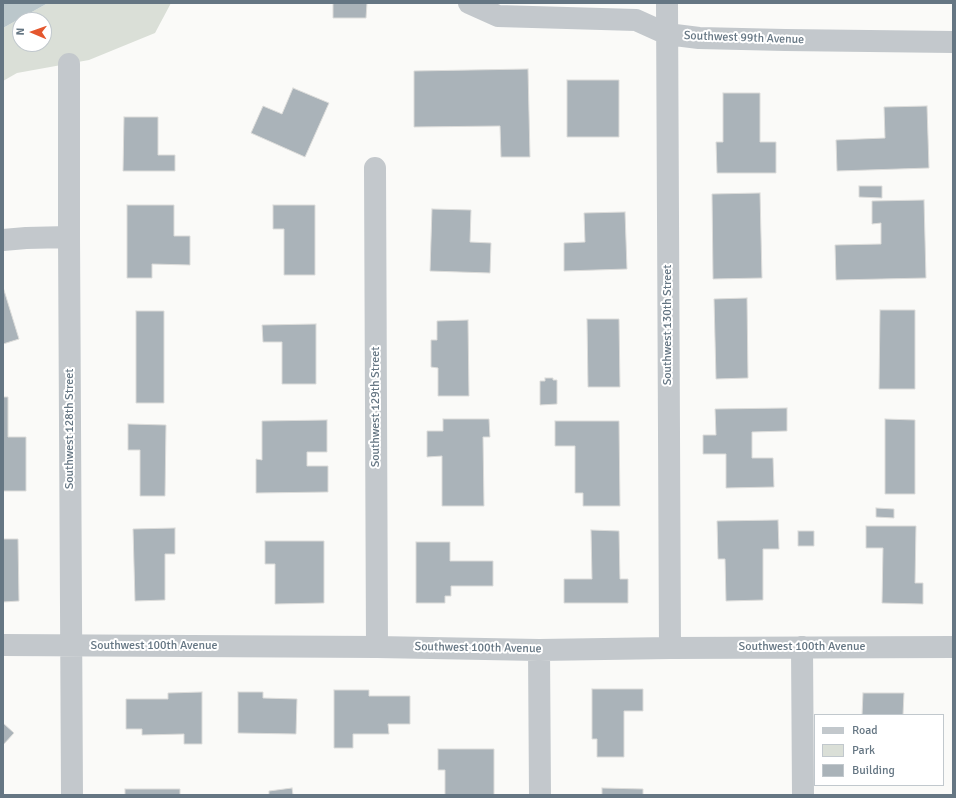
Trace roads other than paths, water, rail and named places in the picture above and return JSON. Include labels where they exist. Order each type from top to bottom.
[{"type":"street","name":"Southwest 99th Avenue","points":[[469,3],[498,16],[636,20],[667,34],[699,38],[953,42]]},
{"type":"street","name":"Southwest 130th Street","points":[[667,3],[670,648]]},
{"type":"street","name":"Southwest 128th Street","points":[[69,64],[72,795]]},
{"type":"street","name":"Southwest 129th Street","points":[[375,168],[377,647]]},
{"type":"street","points":[[3,240],[69,237]]},
{"type":"street","name":"Southwest 100th Avenue","points":[[3,645],[377,647],[539,650],[953,647]]},
{"type":"street","points":[[802,648],[803,795]]},
{"type":"street","points":[[539,650],[540,795]]}]
